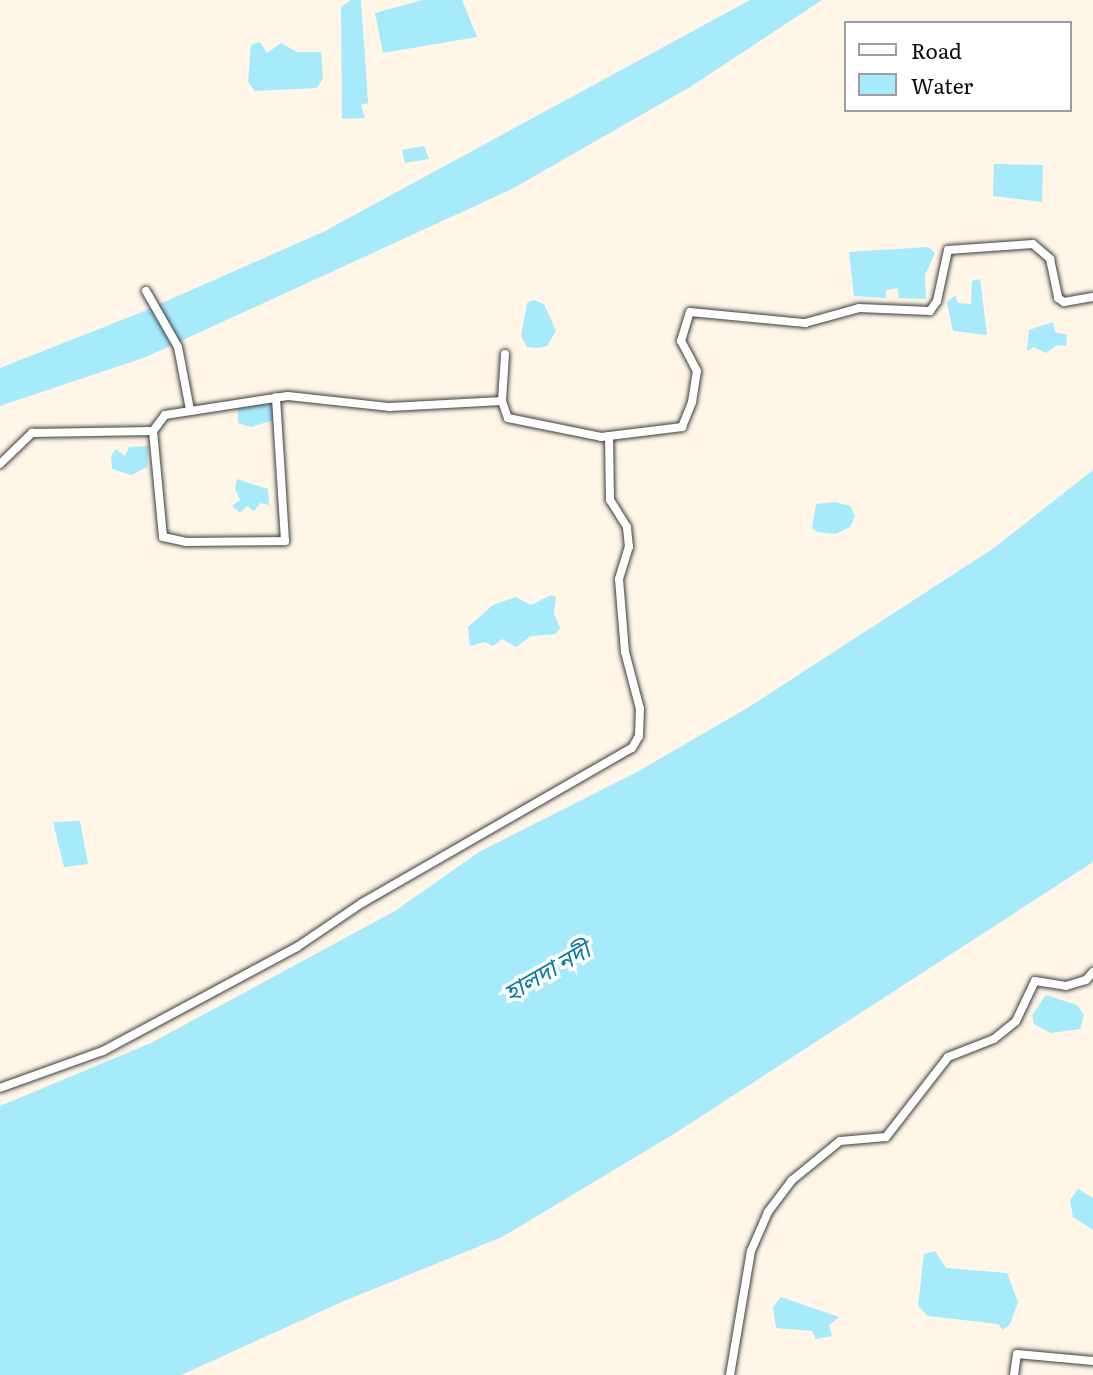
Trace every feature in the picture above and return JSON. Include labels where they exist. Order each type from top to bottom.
[{"type":"street","points":[[505,354],[502,401],[508,418],[609,436],[682,427],[692,401],[697,371],[681,341],[690,312],[805,323],[859,307],[930,311],[937,301],[948,250],[996,244],[1033,244],[1046,253],[1058,298],[1064,302],[1093,297]]},
{"type":"street","points":[[146,291],[178,346],[190,410]]},
{"type":"street","points":[[276,397],[285,541],[186,542],[163,537],[153,431],[165,415],[276,397],[390,407],[502,401]]},
{"type":"street","points":[[0,464],[32,433],[153,431]]},
{"type":"street","points":[[0,1088],[103,1051],[297,947],[362,902],[632,748],[639,736],[640,709],[625,652],[619,579],[629,547],[627,527],[610,500],[609,436]]},
{"type":"street","points":[[730,1375],[751,1251],[768,1212],[791,1181],[840,1142],[886,1137],[948,1057],[995,1039],[1016,1021],[1035,981],[1066,986],[1086,980],[1093,972]]},
{"type":"street","points":[[1014,1375],[1017,1354],[1093,1361]]},
{"type":"water","points":[[351,0],[361,0],[368,103],[361,105],[365,118],[342,119],[341,7]]},
{"type":"water","points":[[423,0],[462,0],[477,37],[383,53],[375,13]]},
{"type":"water","points":[[750,0],[822,0],[690,87],[512,189],[146,357],[0,406],[0,368],[137,314],[323,232]]},
{"type":"water","points":[[260,42],[267,53],[281,43],[297,52],[321,52],[323,78],[317,88],[255,91],[248,82],[251,45]]},
{"type":"water","points":[[424,146],[429,159],[405,163],[402,150]]},
{"type":"water","points":[[994,164],[1043,165],[1042,202],[993,196]]},
{"type":"water","points":[[928,247],[935,253],[925,275],[926,299],[899,298],[898,288],[886,290],[886,298],[854,296],[849,252]]},
{"type":"water","points":[[980,279],[987,335],[953,331],[947,303],[955,295],[958,303],[971,304],[972,281]]},
{"type":"water","points":[[534,300],[544,304],[556,331],[547,346],[538,348],[527,347],[521,336],[527,303]]},
{"type":"water","points":[[1053,322],[1055,332],[1067,335],[1066,346],[1057,345],[1046,353],[1034,347],[1027,351],[1029,330]]},
{"type":"water","points":[[269,404],[275,408],[274,420],[251,427],[238,423],[238,407]]},
{"type":"water","points":[[148,446],[147,467],[131,475],[112,469],[111,456],[116,449],[125,456],[129,447]]},
{"type":"water","name":"হালদা নদী","points":[[1093,470],[1093,862],[677,1132],[502,1237],[344,1301],[181,1375],[0,1375],[0,1106],[151,1043],[395,911],[479,852],[637,772],[749,707],[994,548]]},
{"type":"water","points":[[237,479],[268,489],[269,505],[260,503],[254,511],[247,506],[240,513],[232,506],[240,500],[235,489]]},
{"type":"water","points":[[835,502],[850,506],[855,516],[850,527],[836,534],[817,532],[812,528],[816,504]]},
{"type":"water","points":[[551,595],[556,597],[554,614],[560,628],[556,634],[531,636],[516,647],[502,639],[493,646],[485,642],[470,646],[468,627],[493,605],[516,597],[531,605]]},
{"type":"water","points":[[80,821],[88,864],[64,867],[53,822]]},
{"type":"water","points":[[1046,995],[1077,1005],[1084,1015],[1080,1029],[1051,1033],[1034,1024],[1032,1015]]},
{"type":"water","points":[[1078,1189],[1093,1198],[1093,1230],[1073,1217],[1070,1200]]},
{"type":"water","points":[[935,1251],[946,1268],[1007,1273],[1018,1302],[1010,1324],[1003,1330],[998,1324],[928,1316],[918,1306],[924,1254]]},
{"type":"water","points":[[781,1297],[839,1317],[829,1325],[832,1336],[816,1339],[812,1331],[776,1328],[773,1307]]}]
